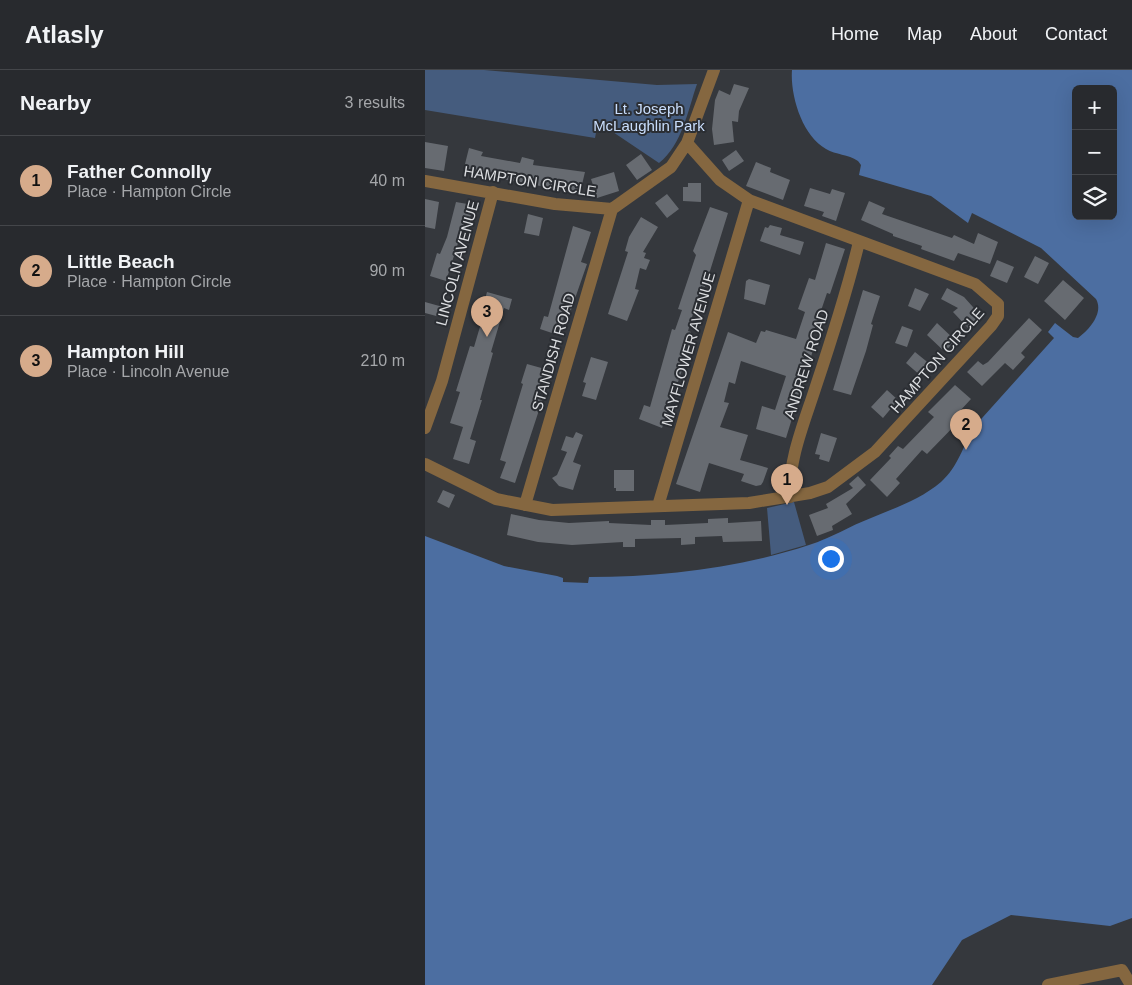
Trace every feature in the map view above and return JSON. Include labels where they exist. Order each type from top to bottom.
[{"type":"street","points":[[687,143],[714,70]]},
{"type":"street","name":"HAMPTON CIRCLE","points":[[425,181],[555,204],[613,209],[671,167],[687,143],[719,180],[749,200],[975,284],[999,304],[998,316],[991,326],[875,452],[828,487],[790,497],[749,503],[552,510],[496,499],[425,464]]},
{"type":"street","name":"LINCOLN AVENUE","points":[[425,428],[442,381],[493,192]]},
{"type":"street","name":"MAYFLOWER AVENUE","points":[[658,506],[749,200]]},
{"type":"street","name":"STANDISH ROAD","points":[[525,505],[613,209]]},
{"type":"street","name":"ANDREW ROAD","points":[[790,497],[789,482],[799,442],[851,278],[859,242]]},
{"type":"street","points":[[1048,985],[1122,970],[1131,985]]},
{"type":"green space","name":"Lt. Joseph McLaughlin Park","points":[[425,70],[484,70],[657,85],[697,84],[679,137],[667,156],[659,163],[598,122],[595,138],[425,110]]},
{"type":"green space","points":[[794,502],[806,545],[771,555],[767,508]]},
{"type":"shaded area","points":[[792,70],[1132,70],[1132,918],[1110,926],[1011,915],[962,940],[932,985],[425,985],[425,536],[504,566],[557,576],[563,578],[563,582],[588,583],[589,577],[617,577],[701,570],[755,560],[809,545],[907,503],[941,482],[952,470],[974,427],[1054,338],[1048,332],[1055,323],[1073,337],[1078,338],[1091,326],[1097,315],[1098,304],[1096,299],[1041,248],[972,213],[968,223],[931,196],[859,175],[861,165],[858,161],[826,149],[810,135],[799,114],[793,91]]},
{"type":"building","points":[[734,84],[749,88],[739,111],[738,122],[732,121],[734,142],[714,145],[712,129],[715,100],[719,90],[730,95]]},
{"type":"building","points":[[425,142],[448,146],[444,171],[425,168]]},
{"type":"building","points":[[469,148],[483,152],[481,156],[520,163],[522,157],[534,160],[533,165],[585,172],[580,193],[484,176],[484,173],[464,168]]},
{"type":"building","points":[[736,150],[744,161],[729,171],[722,160]]},
{"type":"building","points":[[641,154],[652,170],[637,180],[626,165]]},
{"type":"building","points":[[756,162],[771,168],[770,172],[790,180],[783,200],[746,186]]},
{"type":"building","points":[[614,172],[619,191],[597,198],[591,179]]},
{"type":"building","points":[[688,183],[701,183],[701,202],[683,201],[683,187],[688,187]]},
{"type":"building","points":[[810,188],[830,194],[832,189],[845,193],[836,221],[822,216],[824,212],[804,206]]},
{"type":"building","points":[[667,194],[679,209],[667,218],[655,203]]},
{"type":"building","points":[[425,199],[439,202],[435,229],[425,227]]},
{"type":"building","points":[[869,201],[885,208],[882,214],[952,238],[954,235],[974,244],[978,233],[998,242],[990,264],[958,253],[954,261],[921,249],[922,246],[893,236],[893,234],[861,220]]},
{"type":"building","points":[[456,202],[473,205],[464,245],[458,243],[446,281],[430,276],[437,253],[440,254],[447,237]]},
{"type":"building","points":[[710,207],[728,213],[705,287],[701,286],[688,331],[691,332],[685,352],[688,353],[662,428],[639,419],[644,405],[650,407],[672,329],[675,330],[682,310],[678,309],[696,255],[693,251]]},
{"type":"building","points":[[528,214],[543,218],[539,236],[524,233]]},
{"type":"building","points":[[641,217],[658,227],[643,252],[646,253],[644,258],[650,260],[646,270],[640,268],[635,289],[639,290],[627,321],[608,314],[628,252],[625,251],[629,237]]},
{"type":"building","points":[[770,225],[782,228],[780,235],[804,242],[800,255],[760,241],[765,227],[768,228]]},
{"type":"building","points":[[573,226],[591,232],[581,262],[587,264],[571,310],[567,308],[558,335],[540,329],[544,316],[548,317]]},
{"type":"building","points":[[826,243],[845,249],[830,294],[827,293],[810,343],[815,344],[809,363],[805,362],[798,385],[802,386],[786,438],[756,429],[762,406],[775,410],[786,376],[741,361],[735,384],[729,382],[724,402],[729,403],[720,427],[748,435],[740,460],[768,468],[763,482],[761,485],[756,486],[741,481],[744,474],[709,463],[700,492],[676,484],[728,332],[756,343],[761,331],[765,332],[766,330],[796,339],[805,312],[798,309],[809,278],[815,280]]},
{"type":"building","points":[[1035,256],[1049,263],[1038,284],[1024,277]]},
{"type":"building","points":[[997,260],[1014,267],[1007,283],[990,276]]},
{"type":"building","points":[[749,279],[770,285],[765,305],[744,299],[746,281]]},
{"type":"building","points":[[1063,280],[1084,298],[1065,320],[1044,301]]},
{"type":"building","points":[[915,288],[929,294],[920,311],[908,306]]},
{"type":"building","points":[[947,288],[964,297],[981,316],[968,328],[953,312],[958,308],[941,299]]},
{"type":"building","points":[[863,290],[880,296],[871,324],[873,325],[866,351],[851,395],[833,390]]},
{"type":"building","points":[[487,292],[512,299],[509,310],[504,308],[491,352],[493,353],[480,400],[482,400],[470,439],[476,441],[469,464],[453,459],[463,427],[450,423],[460,392],[456,391],[470,346],[474,347],[487,303],[484,303]]},
{"type":"building","points":[[425,302],[443,307],[440,317],[425,313]]},
{"type":"building","points":[[1029,318],[1042,330],[1021,353],[1025,357],[1013,370],[1005,363],[982,386],[967,372],[978,361],[983,365],[988,362]]},
{"type":"building","points":[[937,323],[955,340],[945,352],[927,335]]},
{"type":"building","points":[[902,326],[913,330],[907,347],[895,343]]},
{"type":"building","points":[[915,352],[931,365],[921,376],[906,363]]},
{"type":"building","points":[[591,357],[608,362],[596,400],[582,396],[586,383],[583,382]]},
{"type":"building","points":[[527,364],[545,369],[536,396],[543,398],[515,483],[500,478],[506,462],[500,460],[523,384],[521,383]]},
{"type":"building","points":[[955,385],[971,399],[958,413],[963,417],[927,454],[922,450],[896,479],[900,483],[887,497],[870,480],[891,458],[889,456],[898,446],[903,449],[934,417],[928,412]]},
{"type":"building","points":[[887,390],[898,400],[883,418],[871,407]]},
{"type":"building","points":[[576,432],[583,435],[573,462],[581,465],[573,490],[559,486],[552,478],[557,475],[567,452],[561,450],[566,436],[573,438]]},
{"type":"building","points":[[821,433],[837,438],[829,462],[819,459],[820,455],[815,454]]},
{"type":"building","points":[[614,470],[634,470],[634,491],[616,491],[616,488],[614,488]]},
{"type":"building","points":[[858,476],[866,485],[846,504],[852,514],[832,526],[833,530],[817,536],[809,515],[828,508],[826,504],[853,488],[849,484]]},
{"type":"building","points":[[443,490],[455,495],[449,508],[437,502]]},
{"type":"building","points":[[511,514],[539,520],[569,523],[609,521],[609,523],[651,525],[651,520],[665,520],[665,525],[708,523],[708,519],[728,518],[728,523],[761,521],[762,541],[723,542],[722,536],[695,537],[695,544],[681,545],[681,538],[635,539],[635,547],[623,547],[623,542],[572,545],[538,542],[507,535]]},
{"type":"place","name":"Hampton Hill","points":[[487,337]]},
{"type":"place","name":"Little Beach","points":[[966,450]]},
{"type":"place","name":"Father Connolly","points":[[787,505]]}]
